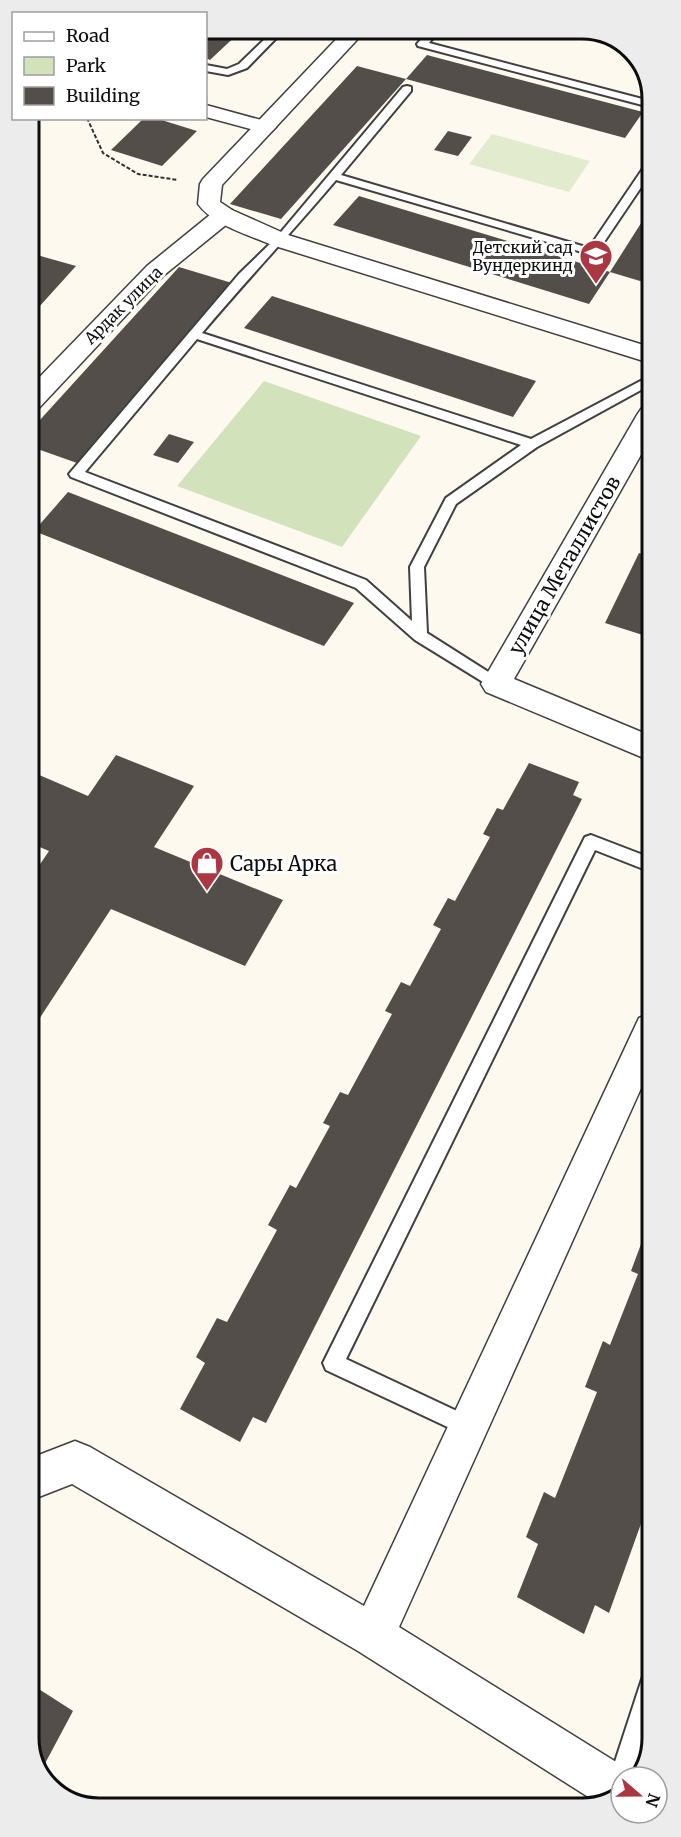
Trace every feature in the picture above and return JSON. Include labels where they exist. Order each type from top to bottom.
[{"type":"street","points":[[348,39],[211,184],[209,204],[224,215],[280,240],[642,353]]},
{"type":"street","points":[[207,111],[265,127]]},
{"type":"street","name":"Ардак улица","points":[[39,393],[155,271],[224,215]]},
{"type":"street","name":"улица Металлистов","points":[[496,684],[642,431]]},
{"type":"street","points":[[496,684],[642,745]]},
{"type":"street","points":[[373,1636],[642,1049]]},
{"type":"street","points":[[39,1476],[75,1462],[609,1776]]},
{"type":"lane","points":[[207,68],[228,72],[243,66],[269,39]]},
{"type":"lane","points":[[426,39],[422,44],[642,102]]},
{"type":"lane","points":[[407,89],[280,240],[243,277],[76,474],[362,584],[420,636],[496,684]]},
{"type":"lane","points":[[333,176],[592,252],[642,178]]},
{"type":"lane","points":[[195,335],[532,444]]},
{"type":"lane","points":[[420,636],[417,567],[451,501],[532,444],[642,384]]},
{"type":"lane","points":[[469,1427],[333,1363],[591,842],[642,862]]},
{"type":"lane","points":[[626,1765],[642,1714]]},
{"type":"path","points":[[88,120],[103,153],[138,174],[211,184]]},
{"type":"green space","points":[[492,134],[590,161],[569,192],[469,164]]},
{"type":"green space","points":[[264,381],[421,436],[342,547],[177,486]]},
{"type":"building","points":[[207,39],[232,39],[210,60],[207,58]]},
{"type":"building","points":[[427,55],[642,112],[625,138],[406,79]]},
{"type":"building","points":[[357,66],[406,79],[281,219],[230,204]]},
{"type":"building","points":[[142,120],[161,120],[197,131],[162,166],[111,150]]},
{"type":"building","points":[[448,131],[472,137],[458,156],[434,150]]},
{"type":"building","points":[[359,196],[610,272],[589,304],[333,225]]},
{"type":"building","points":[[642,222],[642,282],[610,272]]},
{"type":"building","points":[[39,256],[76,266],[39,307]]},
{"type":"building","points":[[179,267],[232,283],[77,463],[39,450],[39,421]]},
{"type":"building","points":[[272,296],[536,381],[513,417],[244,328]]},
{"type":"building","points":[[169,434],[194,442],[178,463],[153,455]]},
{"type":"building","points":[[68,492],[354,603],[324,646],[39,533],[39,525]]},
{"type":"building","points":[[639,553],[642,554],[642,635],[605,623]]},
{"type":"building","points":[[116,755],[194,786],[154,847],[283,900],[245,966],[111,909],[39,1019],[39,866],[49,851],[39,847],[39,775],[88,796]]},
{"type":"building","points":[[529,763],[579,782],[573,795],[582,799],[266,1423],[253,1417],[240,1442],[180,1409],[205,1363],[196,1357],[217,1318],[227,1322],[277,1230],[268,1225],[290,1185],[296,1188],[330,1126],[323,1123],[340,1092],[348,1095],[392,1014],[385,1011],[401,982],[410,986],[441,929],[433,925],[448,898],[455,901],[490,837],[483,834],[497,808],[503,810]]},
{"type":"building","points":[[642,1241],[642,1521],[609,1613],[595,1605],[584,1634],[517,1597],[538,1544],[526,1537],[544,1492],[555,1498],[597,1392],[585,1387],[603,1341],[610,1345],[638,1274],[631,1271]]},
{"type":"building","points":[[39,1689],[73,1711],[45,1763],[39,1738]]},
{"type":"place","name":"Детский сад Вундеркинд","points":[[596,285]]},
{"type":"place","name":"Сары Арка","points":[[207,892]]}]
